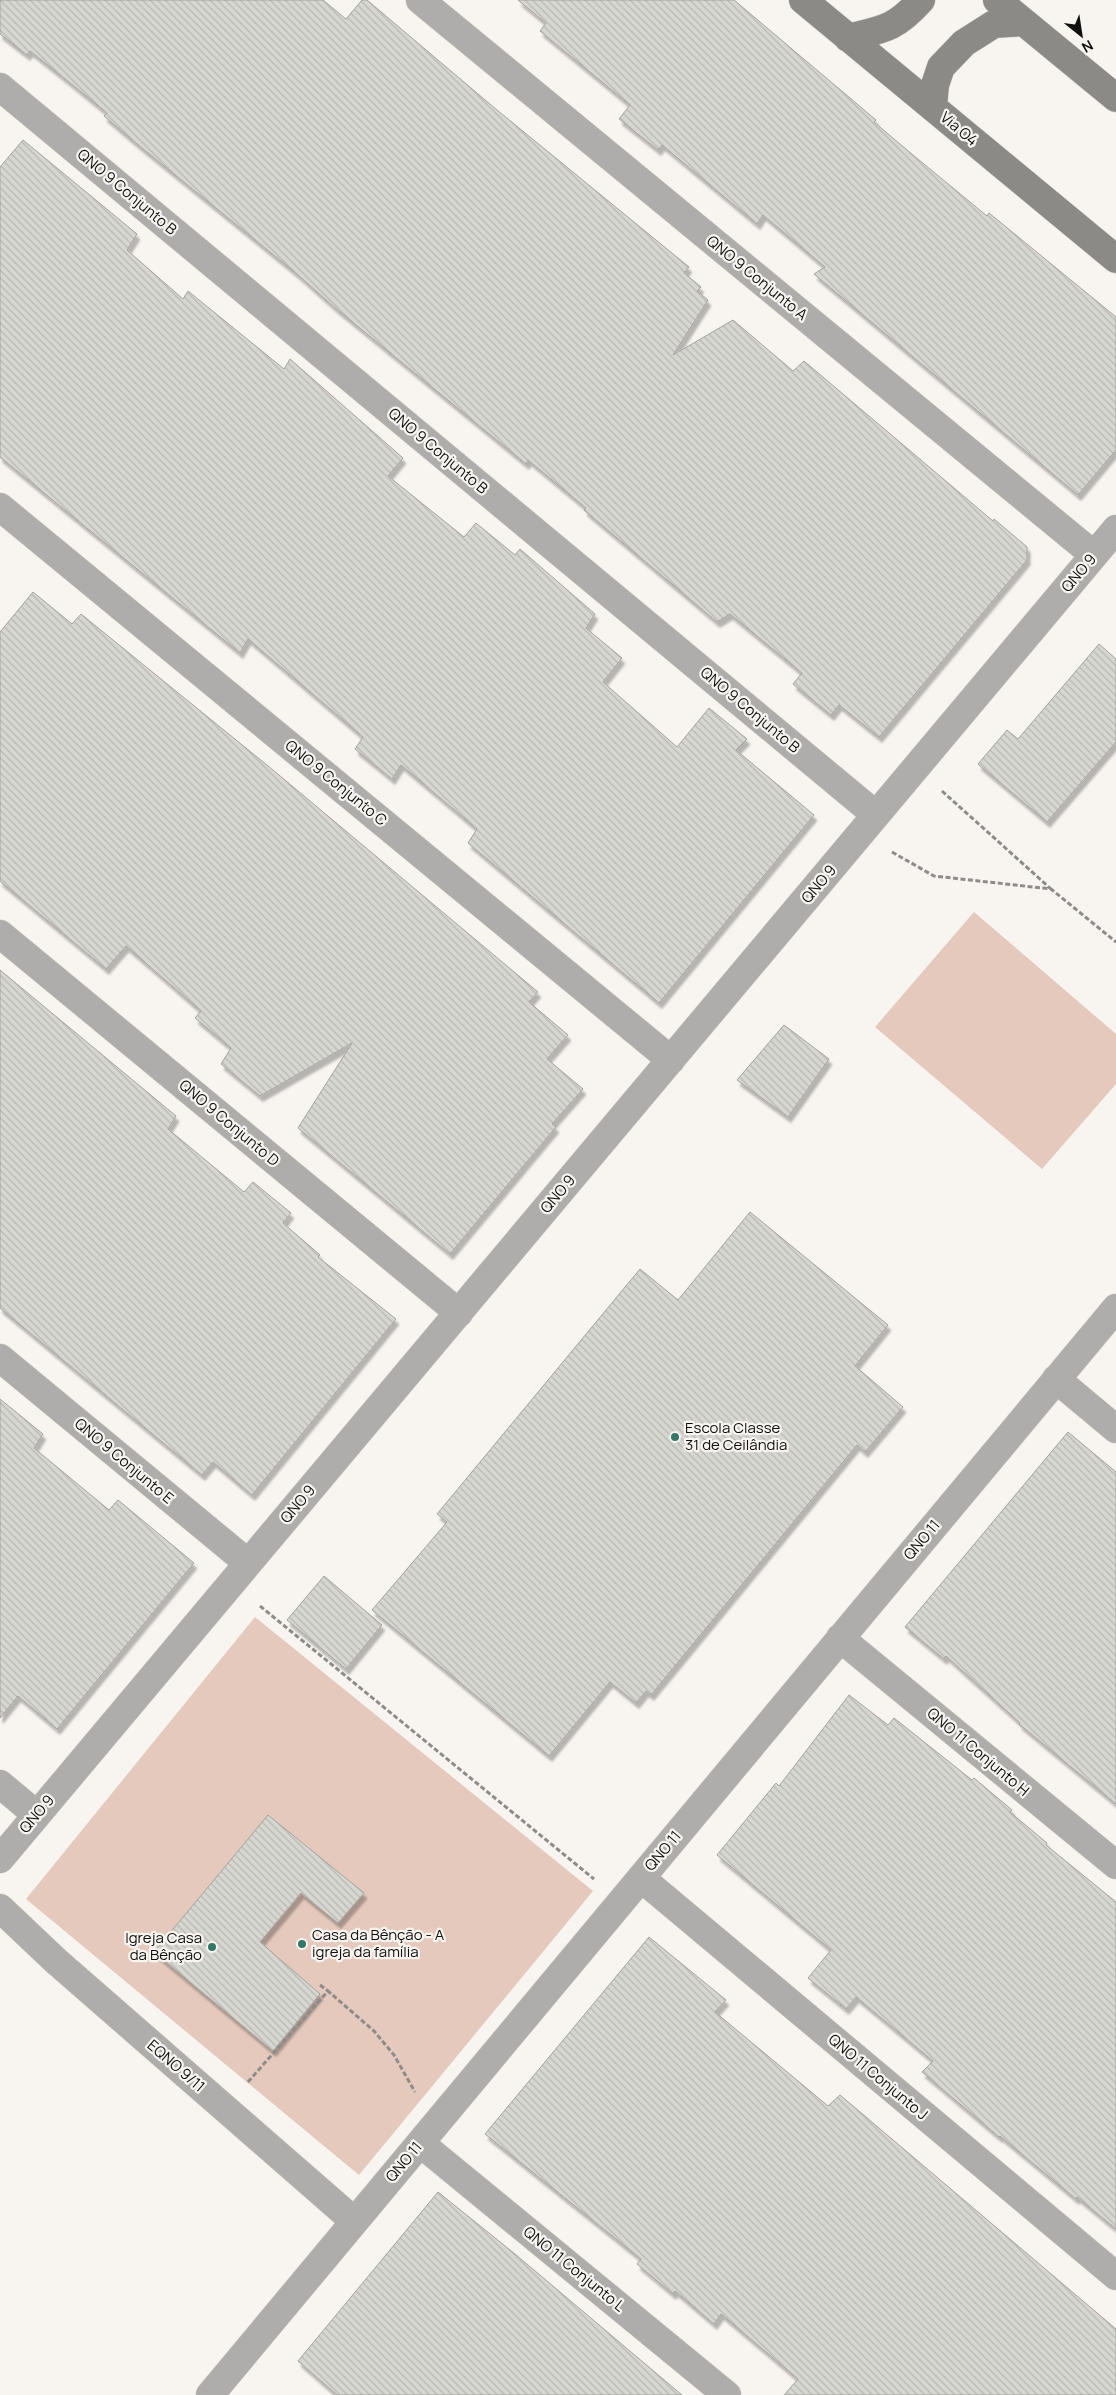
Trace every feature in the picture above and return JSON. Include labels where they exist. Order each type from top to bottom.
[{"type":"main road","name":"Via O4","points":[[803,0],[1116,259]]},
{"type":"main road","points":[[848,38],[889,28],[907,16],[921,0]]},
{"type":"main road","points":[[997,0],[1116,98]]},
{"type":"main road","points":[[933,108],[935,85],[941,67],[964,43],[994,24],[1023,22]]},
{"type":"street","name":"QNO 9 Conjunto A","points":[[420,0],[1094,555]]},
{"type":"street","name":"QNO 9 Conjunto B","points":[[0,87],[868,825]]},
{"type":"street","name":"QNO 9 Conjunto C","points":[[0,507],[671,1060]]},
{"type":"street","name":"QNO 9","points":[[0,1859],[1116,529]]},
{"type":"street","name":"QNO 9 Conjunto D","points":[[0,934],[459,1313]]},
{"type":"street","name":"QNO 11","points":[[215,2393],[354,2221],[1116,1308]]},
{"type":"street","name":"QNO 9 Conjunto E","points":[[0,1358],[240,1574]]},
{"type":"street","points":[[1056,1380],[1116,1429]]},
{"type":"street","name":"QNO 11 Conjunto H","points":[[840,1638],[1116,1866]]},
{"type":"street","points":[[0,1784],[37,1814]]},
{"type":"street","name":"QNO 11 Conjunto J","points":[[640,1878],[1116,2276]]},
{"type":"street","name":"EQNO 9/11","points":[[0,1908],[56,1961],[354,2221]]},
{"type":"street","name":"QNO 11 Conjunto L","points":[[427,2134],[727,2395]]},
{"type":"path","points":[[916,768],[1051,890],[1116,942]]},
{"type":"path","points":[[868,825],[934,876],[1051,890]]},
{"type":"path","points":[[240,1574],[622,1901]]},
{"type":"path","points":[[320,1985],[374,2031],[394,2055],[427,2134]]},
{"type":"path","points":[[224,2108],[328,1991]]},
{"type":"shaded area","points":[[974,912],[1116,1034],[1116,1084],[1042,1169],[875,1027]]},
{"type":"shaded area","points":[[255,1617],[593,1891],[359,2175],[26,1899]]},
{"type":"building","points":[[0,0],[323,0],[346,19],[362,0],[367,0],[497,110],[689,267],[684,273],[701,287],[697,291],[708,300],[673,355],[733,320],[793,371],[804,361],[993,521],[994,519],[1027,547],[1027,560],[879,737],[839,705],[831,715],[793,684],[802,673],[730,614],[717,622],[584,510],[586,508],[528,460],[526,464],[137,144],[104,116],[107,113],[30,51],[27,55],[0,34]]},
{"type":"building","points":[[518,0],[734,0],[876,120],[874,122],[913,155],[987,216],[989,213],[1116,317],[1116,450],[1078,495],[814,274],[825,267],[763,215],[757,224],[662,145],[658,150],[619,119],[630,105],[540,31],[546,23]]},
{"type":"building","points":[[23,140],[137,234],[127,250],[183,299],[188,291],[284,369],[290,359],[403,458],[388,476],[464,537],[476,523],[515,555],[520,549],[595,614],[586,628],[622,658],[603,682],[677,747],[709,708],[747,739],[736,750],[814,815],[659,1003],[468,843],[477,829],[401,765],[392,779],[355,749],[363,737],[248,639],[240,653],[0,457],[0,167]]},
{"type":"building","points":[[33,592],[72,624],[81,614],[273,770],[538,992],[529,1002],[568,1035],[547,1059],[583,1089],[552,1124],[556,1127],[450,1254],[298,1128],[352,1043],[260,1096],[221,1064],[231,1048],[195,1018],[201,1011],[126,946],[106,969],[0,881],[0,632]]},
{"type":"building","points":[[1099,644],[1116,659],[1116,742],[1047,822],[978,764],[1007,730],[1018,739]]},
{"type":"building","points":[[0,970],[176,1116],[168,1129],[244,1192],[253,1182],[291,1213],[283,1223],[320,1255],[318,1257],[396,1319],[252,1495],[213,1462],[202,1475],[0,1308]]},
{"type":"building","points":[[784,1025],[829,1059],[788,1117],[737,1080]]},
{"type":"building","points":[[750,1212],[888,1325],[855,1366],[903,1407],[865,1452],[857,1445],[651,1695],[646,1691],[636,1703],[610,1682],[549,1756],[372,1610],[447,1522],[437,1514],[640,1269],[678,1300]]},
{"type":"building","points":[[0,1399],[43,1434],[34,1448],[109,1510],[118,1500],[194,1563],[57,1729],[18,1696],[0,1718]]},
{"type":"building","points":[[1068,1432],[1116,1472],[1116,1804],[1019,1724],[946,1656],[944,1659],[905,1627]]},
{"type":"building","points":[[324,1576],[382,1625],[346,1669],[287,1620]]},
{"type":"building","points":[[849,1695],[888,1725],[894,1718],[972,1780],[974,1778],[1012,1810],[1010,1812],[1047,1843],[1046,1845],[1116,1902],[1116,2229],[999,2137],[922,2072],[933,2061],[856,1997],[846,2009],[808,1978],[831,1950],[717,1855],[776,1783],[779,1786]]},
{"type":"building","name":"Igreja Casa da Bênção","points":[[268,1815],[364,1893],[338,1923],[301,1893],[260,1942],[320,1994],[273,2051],[154,1952]]},
{"type":"building","points":[[649,1937],[726,2000],[715,2012],[828,2106],[840,2095],[1116,2329],[1116,2395],[784,2395],[798,2379],[721,2314],[714,2324],[675,2291],[673,2294],[637,2264],[641,2259],[485,2134]]},
{"type":"building","points":[[438,2192],[515,2254],[682,2395],[337,2395],[298,2361]]},
{"type":"place","name":"Escola Classe 31 de Ceilândia","points":[[675,1437]]},
{"type":"place","name":"Casa da Bênção - A igreja da família","points":[[302,1944]]},
{"type":"place","name":"Igreja Casa da Bênção","points":[[212,1947]]}]
